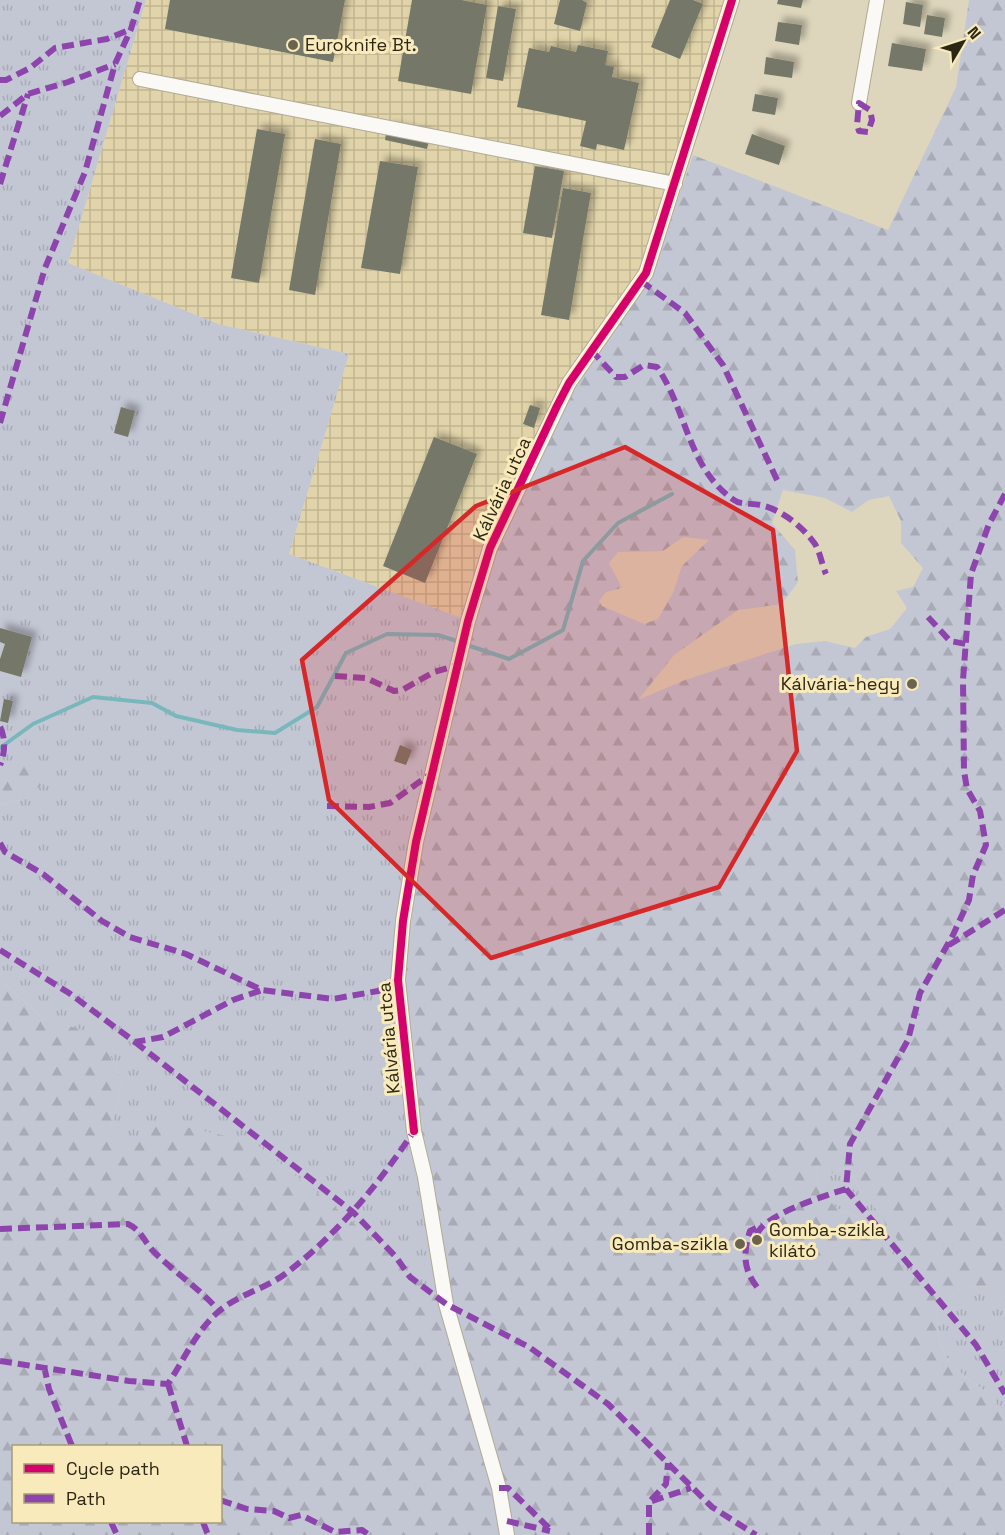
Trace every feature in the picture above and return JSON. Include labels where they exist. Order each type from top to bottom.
[{"type":"street","name":"Kálvária utca","points":[[507,1535],[499,1488],[446,1304],[425,1177],[414,1131],[398,980],[403,921],[416,842],[468,621],[490,548],[561,398],[580,366],[646,273],[732,0]]},
{"type":"street","points":[[859,103],[876,0]]},
{"type":"street","points":[[140,79],[675,184]]},
{"type":"highlighted area","points":[[625,447],[773,530],[797,751],[719,887],[491,958],[329,800],[302,660],[476,506]]},
{"type":"shaded area","points":[[146,0],[726,0],[710,44],[658,224],[661,248],[472,622],[289,554],[349,354],[218,324],[68,263]]},
{"type":"green space","points":[[0,0],[146,0],[68,263],[218,324],[349,354],[289,554],[472,622],[444,752],[419,843],[446,1304],[342,1213],[253,1142],[131,1151],[110,1130],[122,1083],[102,1037],[43,1018],[0,980],[0,805],[20,800],[0,770]]},
{"type":"green space","points":[[969,0],[1005,0],[1005,1297],[994,1287],[964,1286],[937,1309],[940,1342],[949,1361],[991,1397],[1005,1419],[1005,1535],[0,1535],[0,980],[43,1018],[102,1036],[122,1083],[110,1130],[131,1151],[159,1121],[253,1142],[342,1213],[445,1303],[419,1132],[402,979],[419,843],[444,752],[466,643],[495,549],[544,442],[591,358],[645,282],[661,248],[693,155],[888,230],[956,87]],"holes":[[[783,490],[825,498],[852,512],[869,500],[889,496],[901,521],[901,543],[923,568],[913,587],[896,591],[907,608],[890,629],[866,637],[855,648],[825,641],[796,644],[685,680],[638,700],[674,655],[738,610],[782,604],[798,582],[795,550],[772,523]],[[683,537],[709,540],[682,566],[673,593],[658,619],[644,624],[602,606],[599,601],[606,592],[622,588],[609,563],[618,552],[663,551]],[[817,1164],[831,1174],[842,1167],[852,1173],[861,1192],[878,1211],[913,1263],[914,1280],[864,1219],[836,1208],[818,1186]]]},
{"type":"green space","points":[[24,762],[41,785],[20,800],[0,805],[0,770],[4,774]]},
{"type":"green space","points":[[817,1163],[831,1174],[842,1167],[852,1173],[861,1192],[878,1211],[913,1263],[914,1281],[864,1219],[836,1208],[818,1186]]},
{"type":"green space","points":[[964,1286],[994,1287],[1005,1297],[1005,1419],[991,1397],[949,1361],[941,1346],[937,1309]]},
{"type":"building","name":"Euroknife Bt.","points":[[170,0],[345,0],[333,62],[165,29]]},
{"type":"building","points":[[412,0],[461,0],[487,5],[471,94],[398,81]]},
{"type":"building","points":[[560,0],[582,0],[587,3],[580,31],[554,24]]},
{"type":"building","points":[[670,0],[693,0],[703,4],[680,59],[651,47]]},
{"type":"building","points":[[778,0],[803,0],[801,8],[777,4]]},
{"type":"building","points":[[906,2],[923,5],[920,27],[903,24]]},
{"type":"building","points":[[498,6],[516,9],[503,81],[486,78]]},
{"type":"building","points":[[927,15],[945,18],[942,37],[924,34]]},
{"type":"building","points":[[778,22],[802,25],[799,45],[775,41]]},
{"type":"building","points":[[892,43],[926,49],[922,71],[888,66]]},
{"type":"building","points":[[578,45],[608,51],[605,65],[614,67],[612,77],[639,83],[624,150],[597,144],[596,150],[580,146],[586,121],[517,107],[529,48],[549,52],[551,46],[576,52]]},
{"type":"building","points":[[766,57],[794,62],[792,78],[764,74]]},
{"type":"building","points":[[755,94],[778,98],[775,115],[752,111]]},
{"type":"building","points":[[387,127],[430,136],[427,149],[385,140]]},
{"type":"building","points":[[257,129],[285,134],[259,283],[231,278]]},
{"type":"building","points":[[752,134],[785,146],[779,165],[745,154]]},
{"type":"building","points":[[315,139],[341,144],[315,295],[289,290]]},
{"type":"building","points":[[380,161],[418,167],[400,274],[361,268]]},
{"type":"building","points":[[535,166],[564,171],[552,238],[523,233]]},
{"type":"building","points":[[563,188],[591,193],[569,320],[541,315]]},
{"type":"building","points":[[530,405],[540,408],[534,428],[523,424]]},
{"type":"building","points":[[121,407],[135,411],[128,437],[114,433]]},
{"type":"building","points":[[434,437],[477,454],[425,583],[383,566]]},
{"type":"building","points":[[0,628],[32,637],[21,677],[0,671],[0,659],[5,644],[0,642]]},
{"type":"building","points":[[4,699],[13,701],[8,723],[0,721]]},
{"type":"building","points":[[400,745],[412,750],[406,765],[394,761]]},
{"type":"waterway","points":[[467,645],[509,659],[563,630],[583,561],[618,523],[672,494]]},
{"type":"waterway","points":[[0,748],[33,724],[93,697],[152,703],[176,716],[237,730],[275,733],[317,707],[346,653],[387,634],[438,635],[460,642]]},
{"type":"marked path","points":[[0,423],[45,268],[85,172],[115,64],[131,29],[140,0]]},
{"type":"marked path","points":[[0,80],[6,80],[30,68],[55,48],[107,39],[131,29]]},
{"type":"marked path","points":[[0,116],[28,94],[115,64]]},
{"type":"marked path","points":[[0,184],[28,94]]},
{"type":"marked path","points":[[859,103],[870,110],[872,120],[868,132],[859,131],[857,125],[859,103]]},
{"type":"marked path","points":[[641,281],[685,313],[723,365],[778,482]]},
{"type":"marked path","points":[[591,350],[616,377],[625,377],[644,365],[657,367],[667,384],[697,456],[719,487],[737,502],[757,504],[776,510],[798,525],[815,544],[826,574]]},
{"type":"marked path","points":[[1005,494],[989,524],[971,574],[963,680],[964,771],[967,789],[980,811],[986,845],[973,875],[969,900],[953,935],[920,993],[908,1040],[850,1144],[846,1189],[976,1345],[1005,1394]]},
{"type":"marked path","points":[[928,617],[950,641],[966,644]]},
{"type":"marked path","points":[[335,676],[366,678],[394,691],[402,690],[434,672],[458,665]]},
{"type":"marked path","points":[[0,727],[4,746],[0,765]]},
{"type":"marked path","points":[[327,806],[369,807],[390,803],[432,773]]},
{"type":"marked path","points":[[0,843],[5,852],[43,874],[102,921],[130,937],[186,954],[262,990],[333,999],[378,991],[398,980]]},
{"type":"marked path","points":[[949,945],[1005,910]]},
{"type":"marked path","points":[[0,950],[69,993],[135,1042],[163,1037],[233,1000],[262,990]]},
{"type":"marked path","points":[[135,1042],[353,1212],[396,1257],[410,1277],[446,1304],[529,1347],[608,1404],[712,1507],[756,1535]]},
{"type":"marked path","points":[[0,1361],[129,1381],[168,1384],[210,1319],[234,1301],[285,1274],[322,1243],[371,1190],[414,1131]]},
{"type":"marked path","points":[[757,1235],[770,1220],[782,1213],[846,1189]]},
{"type":"marked path","points":[[0,1229],[128,1224],[137,1230],[156,1254],[219,1311]]},
{"type":"marked path","points":[[757,1287],[749,1274],[745,1254],[750,1231],[762,1225]]},
{"type":"marked path","points":[[44,1366],[49,1389],[72,1445]]},
{"type":"marked path","points":[[168,1384],[187,1445]]},
{"type":"marked path","points":[[651,1500],[666,1484],[668,1463]]},
{"type":"marked path","points":[[499,1488],[508,1488],[553,1532]]},
{"type":"marked path","points":[[649,1535],[649,1502],[691,1488]]},
{"type":"marked path","points":[[222,1501],[247,1509],[274,1511],[289,1518],[301,1515],[335,1532],[362,1530],[369,1535]]},
{"type":"marked path","points":[[507,1521],[550,1531]]},
{"type":"marked path","points":[[111,1523],[117,1535]]},
{"type":"marked path","points":[[203,1523],[208,1535]]},
{"type":"cycle path","points":[[414,1131],[398,980],[403,921],[416,842],[468,621],[490,548],[557,406],[569,383],[646,273],[732,0]]},
{"type":"place","name":"Euroknife Bt.","points":[[293,45]]},
{"type":"place","name":"Kálvária-hegy","points":[[912,684]]},
{"type":"place","name":"Gomba-szikla kilátó","points":[[757,1240]]},
{"type":"place","name":"Gomba-szikla","points":[[740,1244]]}]
